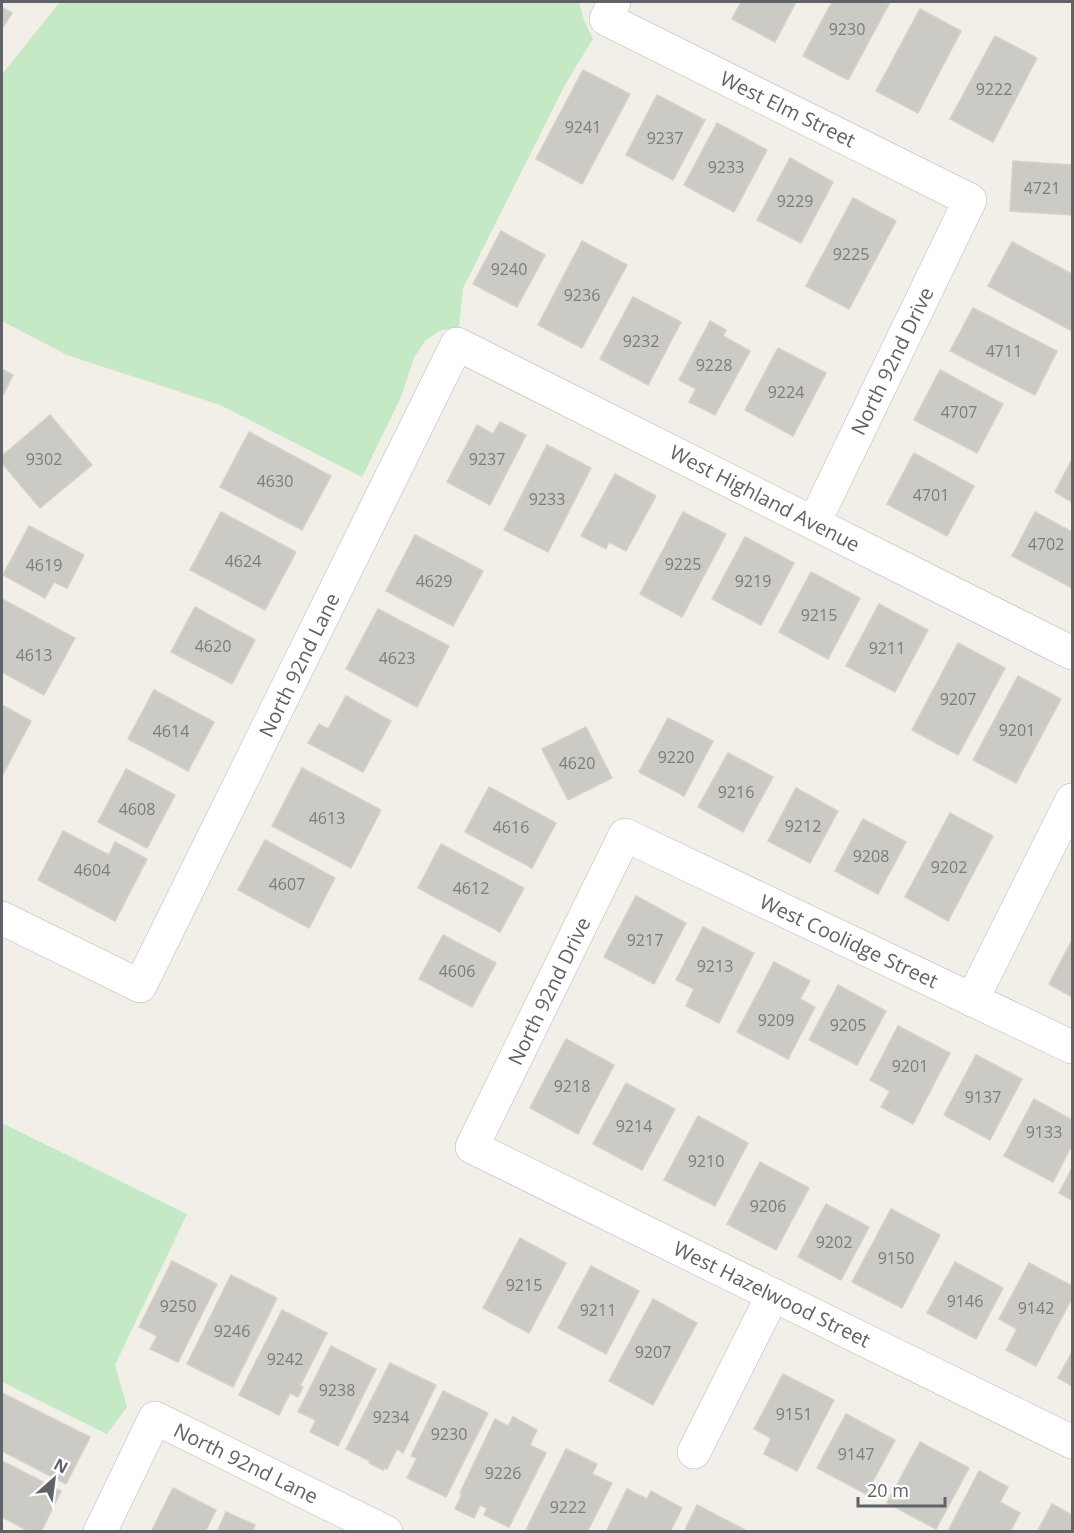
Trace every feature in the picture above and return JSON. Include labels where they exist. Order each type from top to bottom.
[{"type":"street","name":"West Elm Street","points":[[610,10],[970,200]]},
{"type":"street","name":"North 92nd Drive","points":[[814,523],[970,200]]},
{"type":"street","name":"West Highland Avenue","points":[[457,344],[1072,653]]},
{"type":"street","name":"North 92nd Lane","points":[[2,918],[140,986],[457,344]]},
{"type":"street","points":[[972,1000],[1072,800]]},
{"type":"street","name":"North 92nd Drive","points":[[472,1147],[625,835]]},
{"type":"street","name":"West Coolidge Street","points":[[625,835],[1072,1047]]},
{"type":"street","name":"West Hazelwood Street","points":[[472,1147],[1072,1442]]},
{"type":"street","points":[[694,1452],[773,1295]]},
{"type":"street","name":"North 92nd Lane","points":[[100,1532],[155,1418],[386,1532]]},
{"type":"green space","points":[[60,2],[579,2],[593,39],[566,83],[463,288],[459,327],[439,331],[425,341],[414,358],[401,397],[362,477],[220,405],[67,355],[2,321],[2,74]]},
{"type":"green space","points":[[2,1123],[187,1214],[115,1365],[127,1407],[107,1434],[2,1382]]},
{"type":"building","points":[[741,2],[796,2],[775,42],[732,19]]},
{"type":"building","points":[[832,2],[890,2],[848,80],[803,56]]},
{"type":"building","points":[[2,7],[12,13],[2,29]]},
{"type":"building","points":[[920,9],[961,31],[918,113],[876,91]]},
{"type":"building","points":[[995,36],[1037,58],[993,142],[950,119]]},
{"type":"building","points":[[583,70],[630,94],[582,184],[536,159]]},
{"type":"building","points":[[657,95],[705,120],[673,180],[626,155]]},
{"type":"building","points":[[717,123],[767,150],[734,212],[684,185]]},
{"type":"building","points":[[790,158],[833,182],[801,243],[757,220]]},
{"type":"building","points":[[1013,161],[1072,165],[1072,215],[1010,211]]},
{"type":"building","points":[[853,198],[896,221],[849,309],[806,286]]},
{"type":"building","points":[[501,231],[545,255],[517,307],[473,284]]},
{"type":"building","points":[[582,241],[627,265],[582,348],[538,325]]},
{"type":"building","points":[[1012,242],[1072,274],[1072,331],[988,286]]},
{"type":"building","points":[[633,297],[681,322],[648,385],[600,359]]},
{"type":"building","points":[[973,308],[1057,351],[1035,395],[950,351]]},
{"type":"building","points":[[710,321],[726,330],[723,336],[750,351],[715,415],[689,402],[696,389],[679,380]]},
{"type":"building","points":[[778,348],[826,373],[793,436],[745,410]]},
{"type":"building","points":[[2,369],[13,375],[2,397]]},
{"type":"building","points":[[940,370],[1003,404],[977,453],[914,420]]},
{"type":"building","points":[[50,415],[92,465],[40,508],[2,463],[2,456]]},
{"type":"building","points":[[500,422],[526,435],[490,505],[447,482],[477,425],[493,434]]},
{"type":"building","points":[[249,432],[331,476],[302,530],[220,487]]},
{"type":"building","points":[[547,445],[591,468],[548,552],[504,530]]},
{"type":"building","points":[[914,453],[974,486],[947,536],[887,504]]},
{"type":"building","points":[[1072,459],[1072,502],[1055,492]]},
{"type":"building","points":[[615,474],[656,496],[626,551],[609,542],[606,549],[581,536]]},
{"type":"building","points":[[221,512],[296,552],[265,610],[190,570]]},
{"type":"building","points":[[683,512],[726,534],[682,617],[640,594]]},
{"type":"building","points":[[1035,512],[1072,532],[1072,588],[1012,556]]},
{"type":"building","points":[[29,526],[84,555],[67,588],[54,582],[45,598],[3,575]]},
{"type":"building","points":[[415,535],[483,571],[453,626],[386,591]]},
{"type":"building","points":[[745,537],[794,563],[761,625],[712,599]]},
{"type":"building","points":[[811,572],[860,598],[828,659],[779,632]]},
{"type":"building","points":[[2,599],[75,638],[44,695],[2,672]]},
{"type":"building","points":[[879,604],[928,630],[895,692],[846,666]]},
{"type":"building","points":[[195,607],[255,640],[232,684],[171,652]]},
{"type":"building","points":[[378,609],[449,646],[417,707],[346,669]]},
{"type":"building","points":[[958,643],[1005,668],[958,755],[912,730]]},
{"type":"building","points":[[1018,676],[1061,699],[1016,783],[973,760]]},
{"type":"building","points":[[154,690],[214,722],[188,771],[128,739]]},
{"type":"building","points":[[346,696],[391,721],[363,772],[308,743],[319,724],[328,729]]},
{"type":"building","points":[[2,705],[31,721],[2,776]]},
{"type":"building","points":[[668,718],[713,741],[684,796],[639,772]]},
{"type":"building","points":[[586,727],[612,778],[568,800],[542,749]]},
{"type":"building","points":[[728,753],[773,777],[743,832],[698,807]]},
{"type":"building","points":[[302,768],[381,810],[351,868],[272,826]]},
{"type":"building","points":[[126,769],[175,795],[147,848],[98,822]]},
{"type":"building","points":[[489,787],[556,823],[532,868],[465,832]]},
{"type":"building","points":[[796,788],[838,811],[810,863],[768,841]]},
{"type":"building","points":[[950,813],[993,836],[948,921],[905,897]]},
{"type":"building","points":[[863,819],[906,842],[878,894],[835,871]]},
{"type":"building","points":[[63,831],[109,855],[115,842],[147,859],[115,921],[38,880]]},
{"type":"building","points":[[265,840],[335,878],[309,928],[238,890]]},
{"type":"building","points":[[441,844],[524,888],[500,932],[418,888]]},
{"type":"building","points":[[636,896],[686,923],[654,984],[604,957]]},
{"type":"building","points":[[703,927],[754,953],[719,1023],[686,1006],[694,989],[676,980]]},
{"type":"building","points":[[443,935],[496,963],[472,1007],[419,979]]},
{"type":"building","points":[[1072,940],[1072,997],[1049,984]]},
{"type":"building","points":[[774,962],[810,981],[800,999],[815,1007],[788,1059],[737,1032]]},
{"type":"building","points":[[838,985],[886,1011],[857,1065],[809,1040]]},
{"type":"building","points":[[898,1026],[950,1053],[913,1124],[881,1107],[890,1091],[870,1080]]},
{"type":"building","points":[[566,1039],[614,1065],[578,1134],[530,1108]]},
{"type":"building","points":[[976,1055],[1022,1079],[990,1140],[944,1115]]},
{"type":"building","points":[[626,1083],[675,1109],[642,1170],[593,1144]]},
{"type":"building","points":[[1034,1099],[1072,1120],[1072,1145],[1053,1182],[1004,1156]]},
{"type":"building","points":[[698,1116],[748,1143],[715,1206],[664,1180]]},
{"type":"building","points":[[760,1162],[809,1188],[776,1250],[727,1224]]},
{"type":"building","points":[[1072,1168],[1072,1200],[1059,1193]]},
{"type":"building","points":[[826,1204],[869,1227],[841,1280],[798,1257]]},
{"type":"building","points":[[891,1209],[940,1235],[902,1308],[852,1282]]},
{"type":"building","points":[[520,1238],[566,1263],[529,1333],[483,1308]]},
{"type":"building","points":[[172,1261],[217,1284],[178,1362],[150,1349],[157,1336],[139,1327]]},
{"type":"building","points":[[955,1262],[1003,1288],[976,1339],[927,1313]]},
{"type":"building","points":[[1029,1263],[1072,1286],[1072,1298],[1036,1366],[1006,1350],[1017,1329],[999,1319]]},
{"type":"building","points":[[591,1266],[639,1291],[606,1354],[558,1328]]},
{"type":"building","points":[[231,1275],[277,1298],[233,1387],[187,1364]]},
{"type":"building","points":[[653,1299],[697,1323],[653,1405],[609,1381]]},
{"type":"building","points":[[282,1310],[327,1333],[300,1386],[303,1387],[298,1397],[290,1393],[279,1415],[239,1395]]},
{"type":"building","points":[[331,1346],[376,1369],[338,1446],[310,1432],[316,1420],[298,1412]]},
{"type":"building","points":[[1072,1352],[1072,1386],[1058,1378]]},
{"type":"building","points":[[390,1363],[436,1385],[403,1453],[397,1449],[387,1469],[383,1470],[346,1449]]},
{"type":"building","points":[[783,1374],[834,1400],[797,1471],[764,1454],[771,1438],[754,1429]]},
{"type":"building","points":[[443,1391],[488,1413],[446,1497],[407,1478],[417,1458],[411,1456]]},
{"type":"building","points":[[2,1393],[90,1437],[66,1484],[2,1451]]},
{"type":"building","points":[[846,1414],[895,1440],[866,1494],[817,1468]]},
{"type":"building","points":[[513,1417],[537,1430],[530,1445],[546,1453],[509,1527],[484,1515],[487,1508],[480,1505],[474,1518],[455,1509],[462,1494],[460,1493],[495,1419],[508,1426]]},
{"type":"building","points":[[920,1442],[969,1468],[936,1529],[887,1503]]},
{"type":"building","points":[[566,1449],[597,1464],[592,1474],[612,1483],[587,1532],[525,1532]]},
{"type":"building","points":[[2,1461],[61,1491],[41,1532],[30,1532],[2,1517]]},
{"type":"building","points":[[979,1471],[1008,1487],[1000,1502],[1020,1513],[1010,1532],[948,1531]]},
{"type":"building","points":[[173,1488],[216,1510],[205,1532],[151,1532]]},
{"type":"building","points":[[627,1489],[647,1499],[651,1491],[682,1508],[670,1532],[606,1532]]},
{"type":"building","points":[[1052,1504],[1072,1515],[1072,1532],[1037,1532]]},
{"type":"building","points":[[697,1505],[749,1532],[684,1532]]},
{"type":"building","points":[[226,1512],[255,1525],[252,1532],[217,1532]]}]
